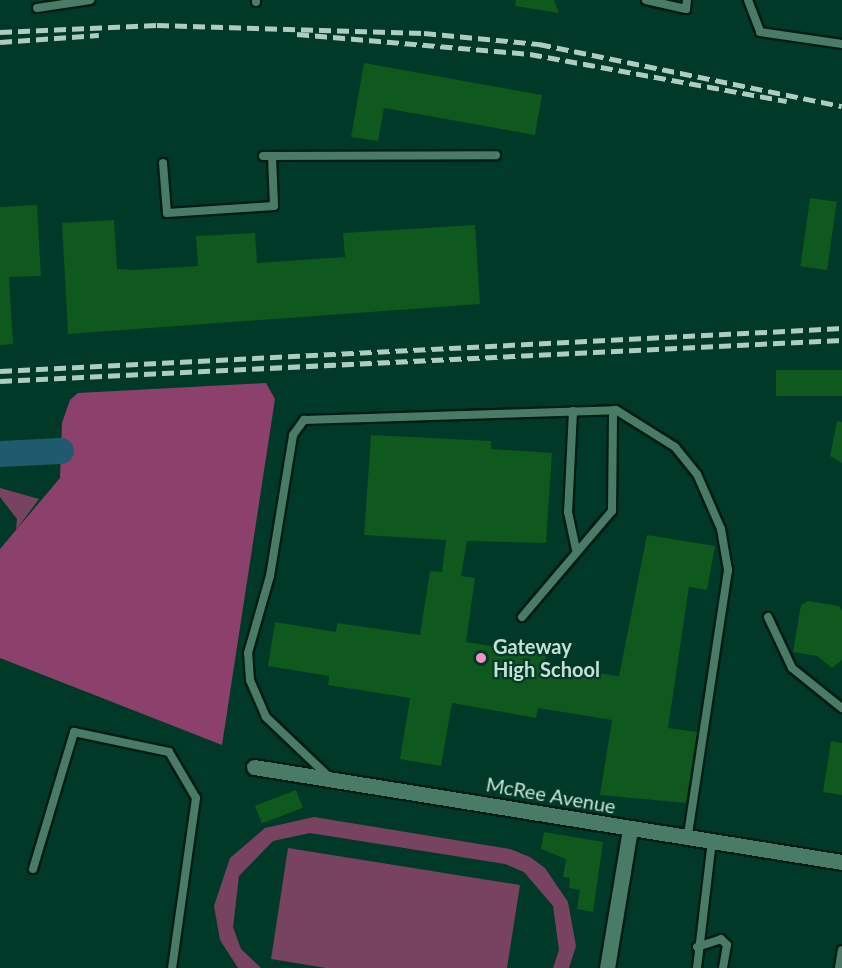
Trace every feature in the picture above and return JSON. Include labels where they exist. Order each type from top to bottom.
[{"type":"street","name":"McRee Avenue","points":[[254,767],[842,862]]},
{"type":"street","points":[[607,968],[630,829]]},
{"type":"lane","points":[[37,8],[90,0]]},
{"type":"lane","points":[[646,0],[686,9],[687,0]]},
{"type":"lane","points":[[748,0],[760,32],[842,44]]},
{"type":"lane","points":[[263,156],[496,155]]},
{"type":"lane","points":[[163,163],[167,213],[202,211],[274,206],[272,156]]},
{"type":"lane","points":[[522,617],[576,549],[612,511],[613,410]]},
{"type":"lane","points":[[330,778],[266,717],[250,680],[248,653],[270,576],[293,435],[304,420],[324,416],[613,410],[650,427],[697,474],[721,529],[728,570],[688,836]]},
{"type":"lane","points":[[573,411],[568,512],[576,549]]},
{"type":"lane","points":[[768,617],[792,669],[842,708]]},
{"type":"lane","points":[[33,869],[58,772],[74,732],[169,752],[196,798],[172,968]]},
{"type":"lane","points":[[697,968],[697,947],[712,840]]},
{"type":"lane","points":[[697,947],[721,939],[727,945],[723,968]]},
{"type":"lane","points":[[838,968],[842,950]]},
{"type":"shaded area","points":[[266,383],[275,399],[222,745],[0,658],[0,549],[60,478],[62,423],[70,400],[78,393]]},
{"type":"shaded area","points":[[0,488],[39,499],[16,530],[17,519],[0,497]]},
{"type":"shaded area","points":[[314,817],[510,849],[530,857],[545,868],[568,902],[576,946],[569,968],[553,968],[559,950],[553,906],[524,872],[505,864],[310,833],[273,841],[239,876],[233,927],[241,949],[261,968],[238,968],[220,940],[214,906],[230,858],[265,828]]},
{"type":"shaded area","points":[[288,848],[520,885],[507,968],[326,968],[271,959]]},
{"type":"building","points":[[516,0],[554,0],[559,13],[515,6]]},
{"type":"building","points":[[364,63],[542,95],[535,135],[384,108],[378,141],[351,137]]},
{"type":"building","points":[[810,198],[837,202],[827,270],[800,266]]},
{"type":"building","points":[[37,205],[41,276],[9,277],[13,344],[0,345],[0,207]]},
{"type":"building","points":[[114,220],[117,269],[133,270],[198,266],[196,236],[255,233],[257,263],[345,257],[343,233],[475,225],[480,304],[68,334],[62,223]]},
{"type":"building","points":[[776,370],[842,370],[842,396],[776,396]]},
{"type":"building","points":[[837,421],[842,422],[842,463],[830,456]]},
{"type":"building","points":[[371,435],[491,441],[491,449],[552,453],[546,543],[467,541],[461,576],[475,578],[466,642],[546,655],[544,666],[619,676],[647,535],[715,546],[707,590],[689,587],[668,728],[697,732],[686,803],[600,795],[612,720],[538,708],[536,718],[452,703],[441,766],[400,759],[410,698],[328,685],[329,676],[268,666],[275,622],[336,632],[337,623],[420,635],[430,571],[442,572],[446,540],[364,535]]},
{"type":"building","points":[[808,601],[839,606],[842,611],[842,660],[832,668],[817,656],[793,652],[801,605]]},
{"type":"building","points":[[831,741],[842,743],[842,795],[823,792]]},
{"type":"building","points":[[296,790],[303,808],[262,824],[255,806]]},
{"type":"building","points":[[544,832],[603,842],[593,912],[577,909],[580,890],[569,888],[570,878],[563,877],[566,859],[541,849]]},
{"type":"waterway","points":[[0,454],[61,451]]},
{"type":"railway","points":[[0,32],[157,25],[424,33],[539,44],[842,106]]},
{"type":"railway","points":[[297,34],[530,54],[787,101]]},
{"type":"railway","points":[[0,42],[99,35]]},
{"type":"railway","points":[[0,371],[842,328]]},
{"type":"railway","points":[[0,381],[842,340]]},
{"type":"place","name":"Gateway High School","points":[[481,658]]}]
